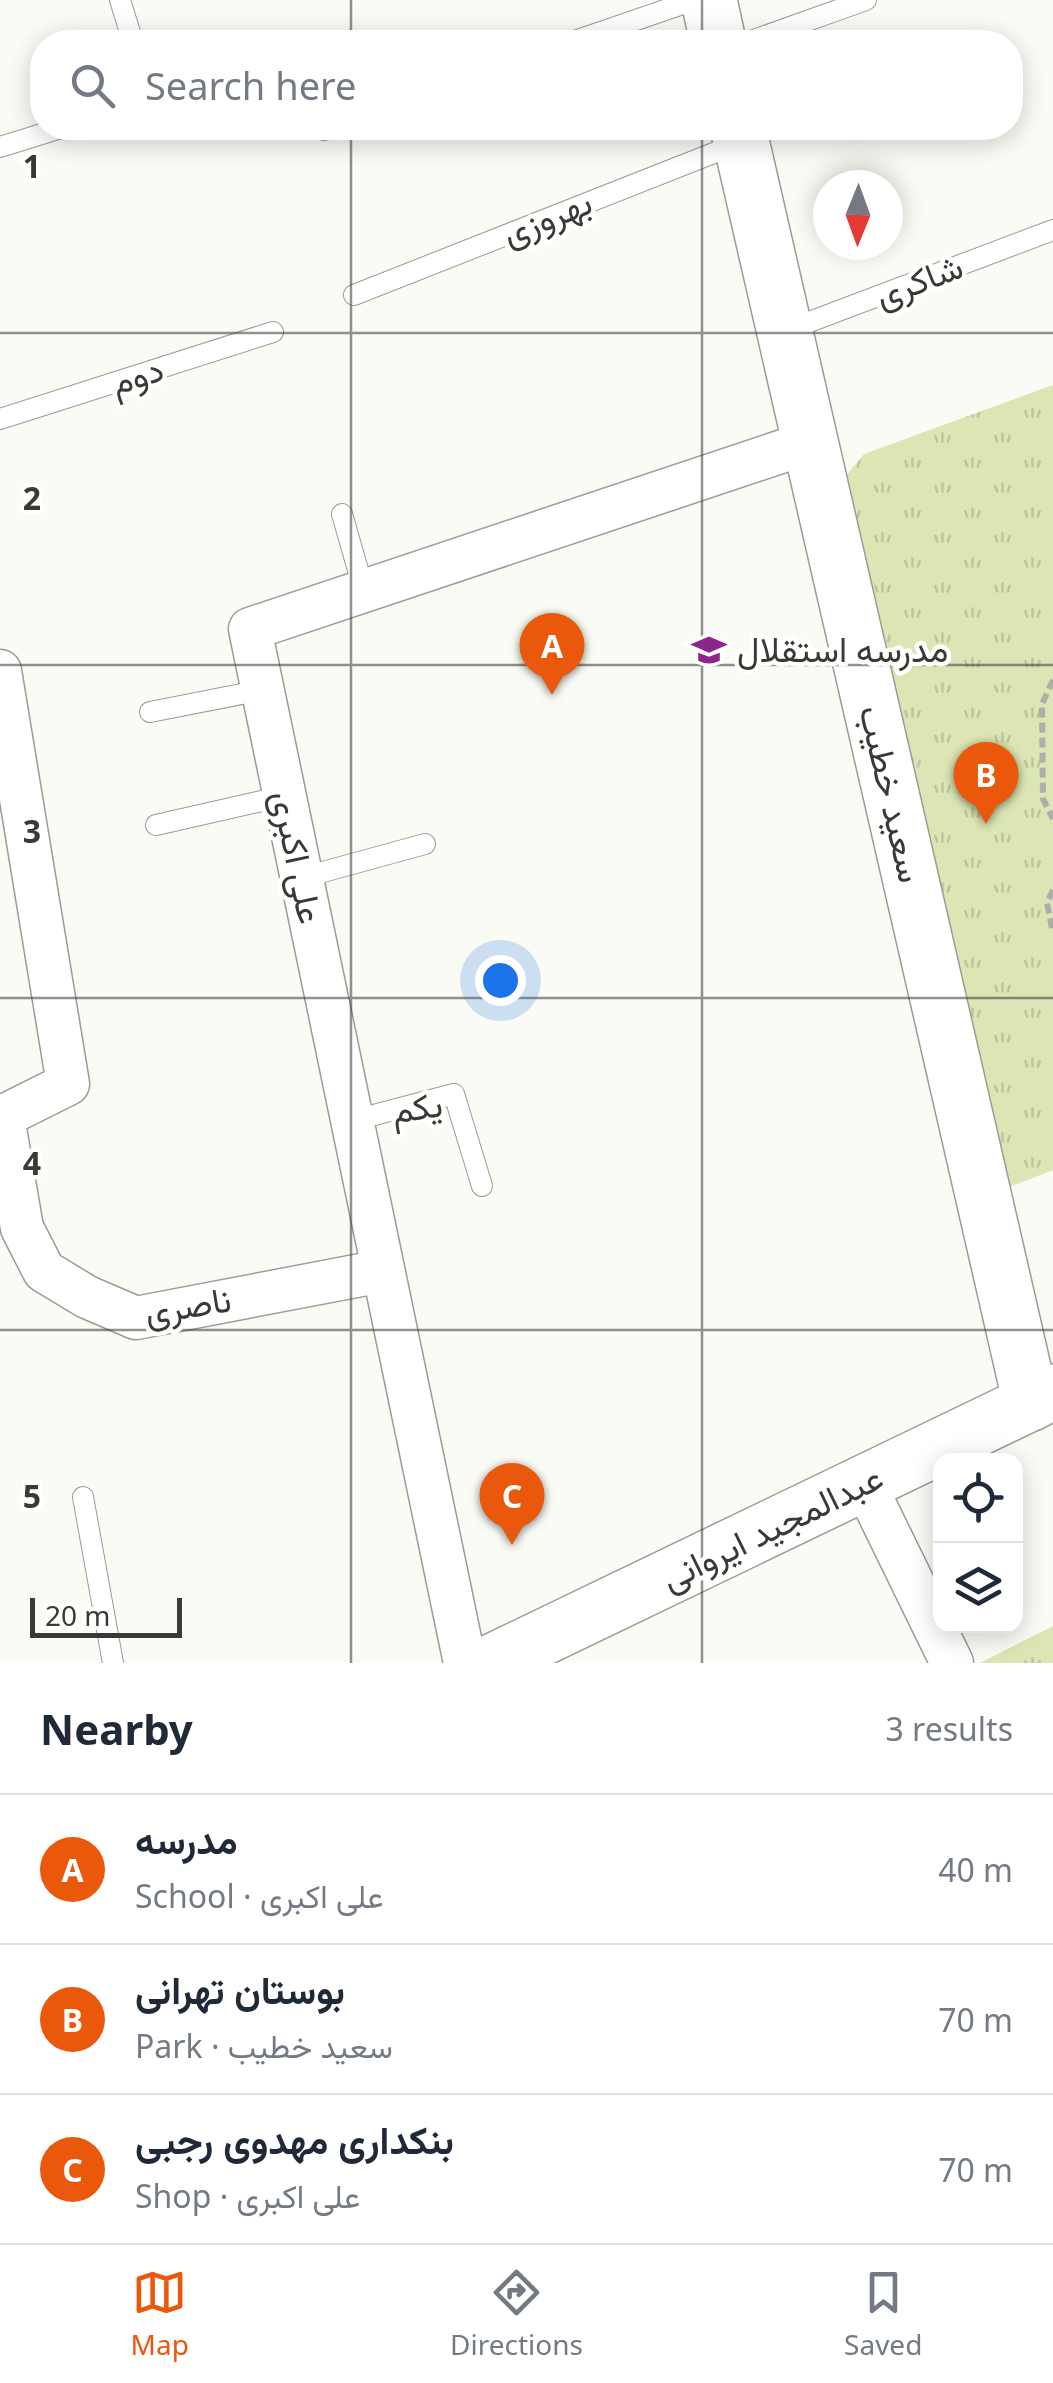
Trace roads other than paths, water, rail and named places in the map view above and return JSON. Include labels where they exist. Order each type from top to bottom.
[{"type":"street","points":[[708,0],[715,30]]},
{"type":"street","name":"سعید خطیب","points":[[741,140],[810,442],[1042,1398]]},
{"type":"street","name":"علی اکبری","points":[[465,1663],[250,630],[810,442]]},
{"type":"street","points":[[0,671],[9,780],[68,1084],[2,1118]]},
{"type":"street","name":"ناصری","points":[[2,1118],[22,1228],[44,1270],[86,1297],[136,1318],[382,1272]]},
{"type":"street","name":"عبدالمجید ایروانی","points":[[490,1663],[1042,1398]]},
{"type":"street","points":[[864,1483],[952,1663]]},
{"type":"lane","points":[[120,0],[129,30]]},
{"type":"lane","points":[[607,30],[694,0]]},
{"type":"lane","points":[[782,30],[866,0]]},
{"type":"lane","points":[[0,147],[30,138]]},
{"type":"lane","name":"بهروزی","points":[[354,295],[728,140]]},
{"type":"lane","name":"شاکری","points":[[784,332],[1053,230]]},
{"type":"lane","name":"دوم","points":[[0,420],[274,332]]},
{"type":"lane","points":[[342,514],[364,591]]},
{"type":"lane","points":[[150,712],[262,690]]},
{"type":"lane","points":[[156,825],[284,796]]},
{"type":"lane","points":[[301,878],[425,844]]},
{"type":"lane","name":"یکم","points":[[351,1121],[454,1094],[482,1186]]},
{"type":"lane","points":[[83,1498],[112,1663]]},
{"type":"place","name":"مدرسه استقلال","points":[[709,650]]},
{"type":"place","name":"مدرسه","points":[[552,695]]},
{"type":"place","name":"بوستان تهرانی","points":[[986,824]]},
{"type":"place","name":"بنکداری مهدوی رجبی","points":[[512,1545]]}]
